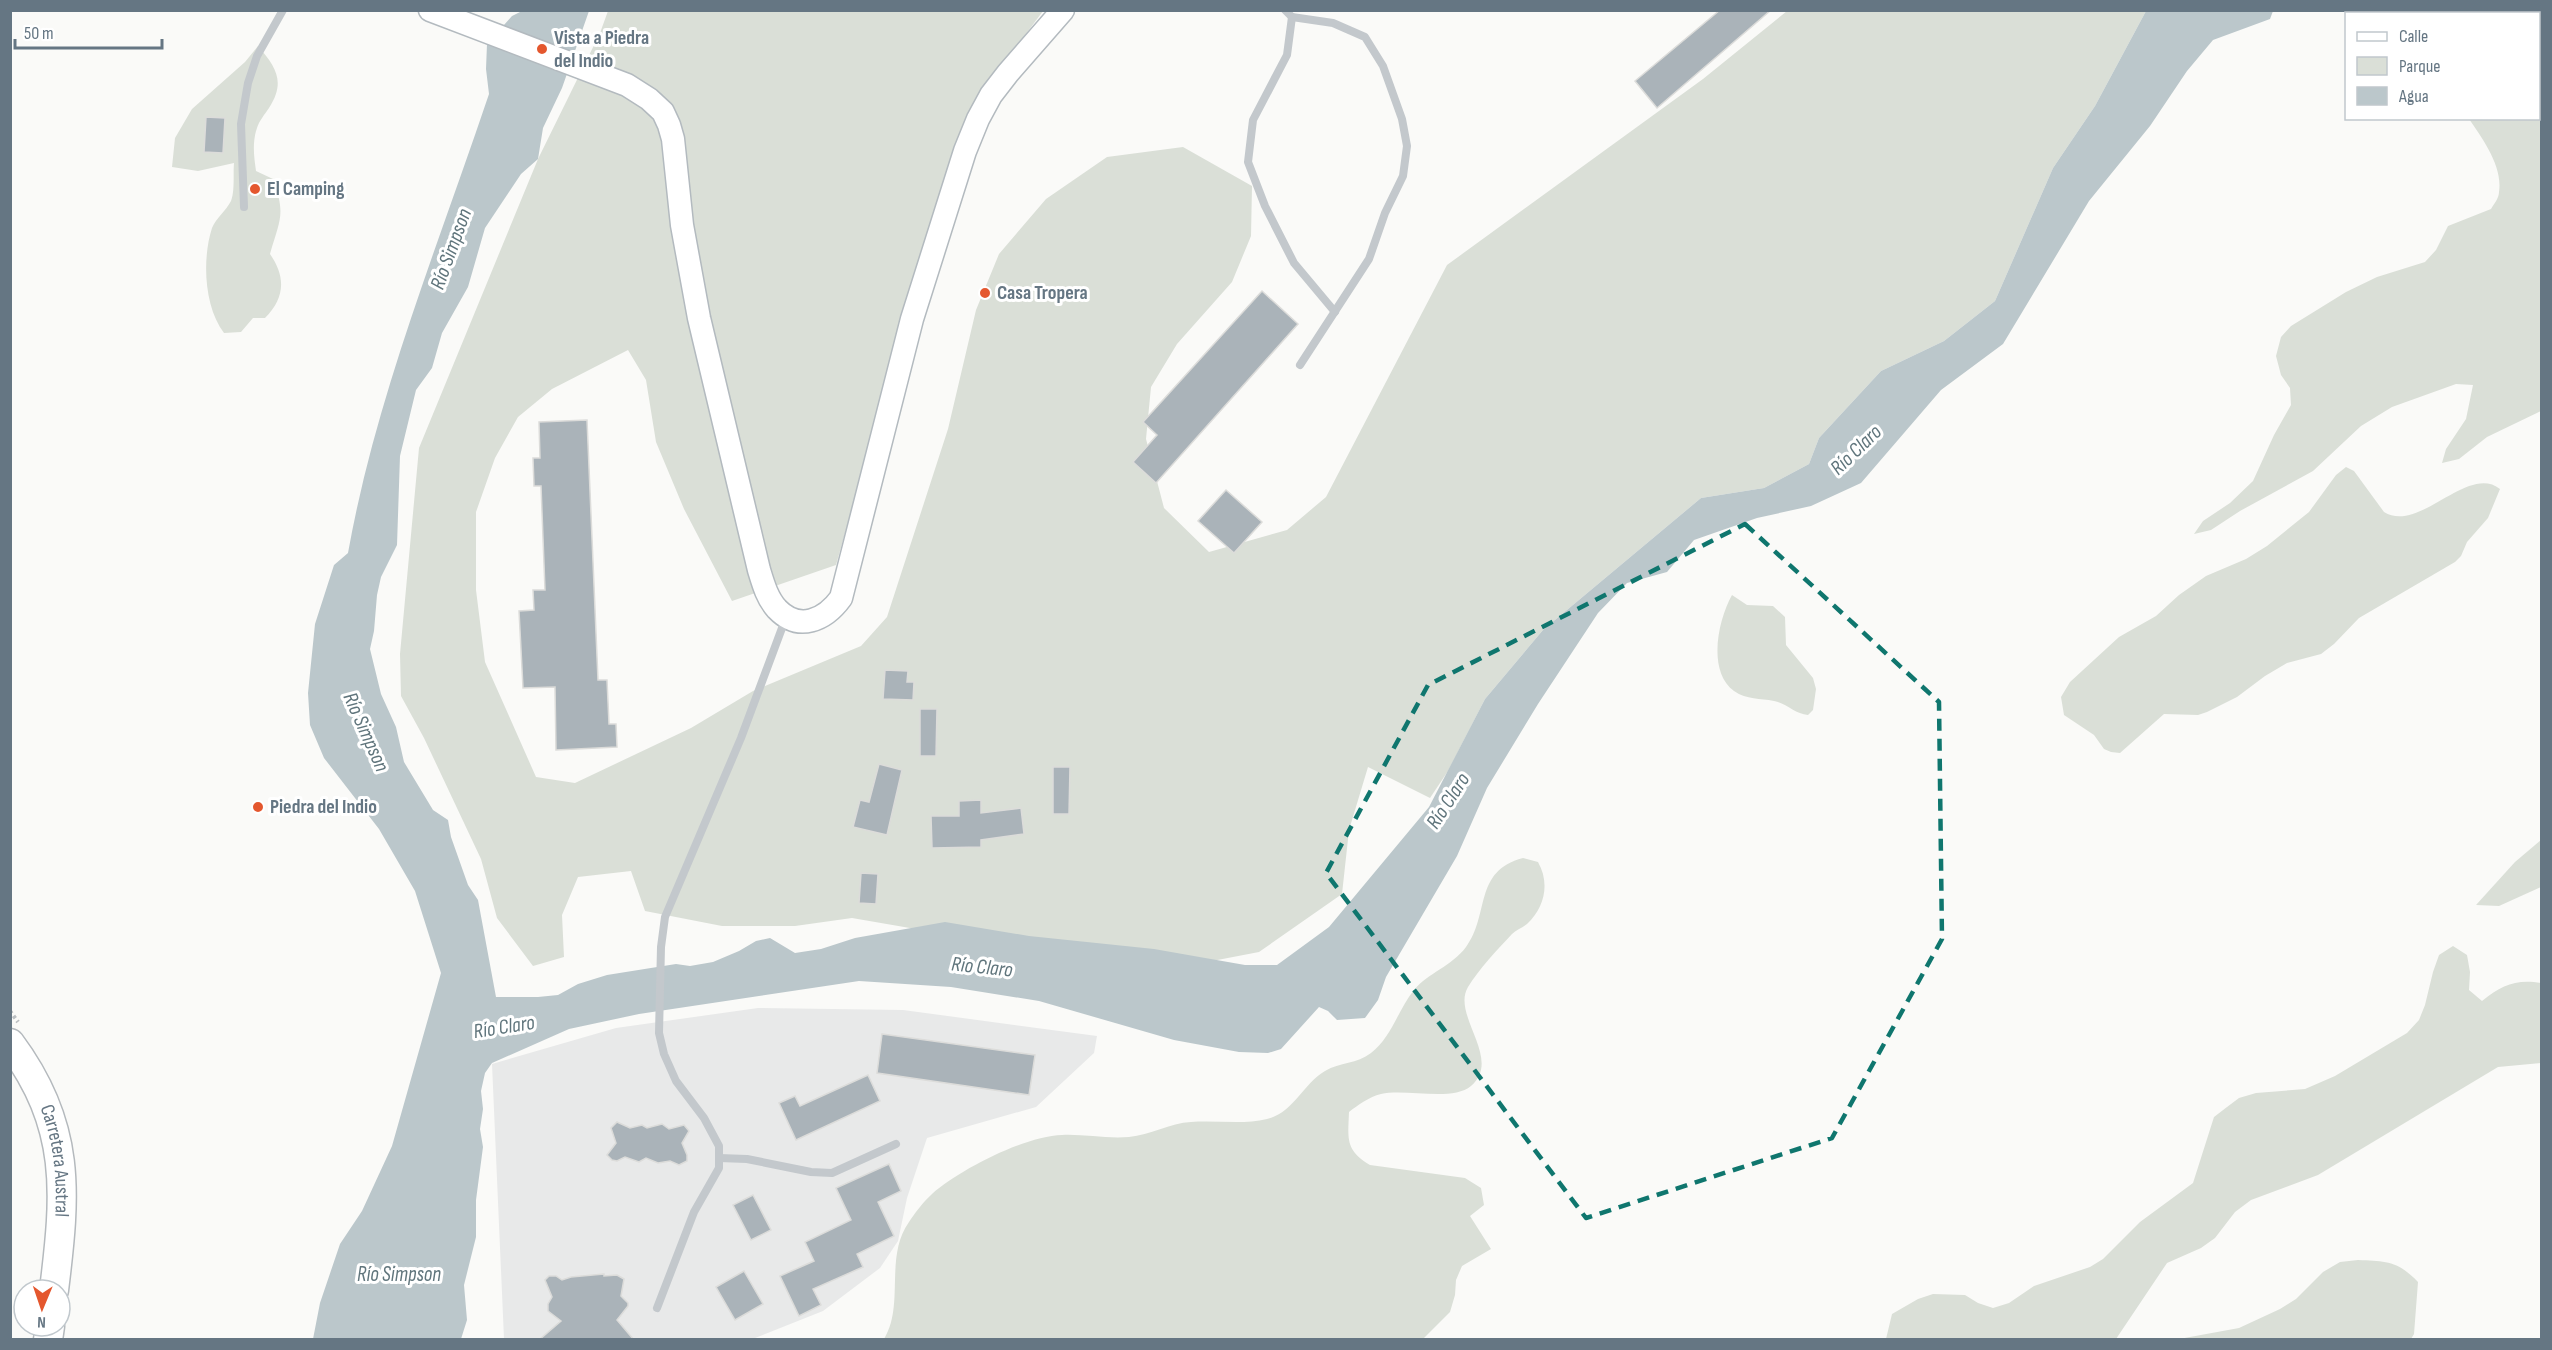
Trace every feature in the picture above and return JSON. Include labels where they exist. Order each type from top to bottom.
[{"type":"highway","name":"Carretera Austral","points":[[10,1043],[30,1070],[41,1092],[60,1152],[63,1216],[55,1278]]},
{"type":"street","points":[[430,10],[627,85],[649,99],[663,112],[669,124],[688,258],[722,418],[759,570],[767,594],[777,610],[793,620],[805,621],[820,618],[831,611],[841,598],[912,319],[965,151],[991,95],[1063,10]]},
{"type":"lane","points":[[244,207],[241,124],[248,83],[257,56],[283,10]]},
{"type":"lane","points":[[1286,10],[1292,17],[1333,23],[1365,37],[1383,66],[1402,119],[1407,146],[1403,176],[1385,213],[1368,259],[1300,365]]},
{"type":"lane","points":[[1292,17],[1287,55],[1253,120],[1248,162],[1264,206],[1294,263],[1335,312]]},
{"type":"lane","points":[[657,1308],[694,1212],[718,1168],[719,1158],[719,1146],[704,1118],[676,1081],[664,1054],[659,1033],[661,946],[665,917],[741,738],[787,615]]},
{"type":"lane","points":[[719,1158],[747,1159],[811,1172],[832,1173],[896,1144]]},
{"type":"highlighted area","points":[[1745,524],[1939,702],[1942,939],[1832,1138],[1586,1218],[1326,873],[1428,685]]},
{"type":"shaded area","points":[[758,1008],[903,1010],[1097,1036],[1094,1053],[1036,1107],[927,1138],[907,1198],[898,1241],[880,1268],[823,1311],[750,1340],[504,1339],[492,1064],[616,1028]]},
{"type":"green space","points":[[2472,10],[2541,11],[2541,411],[2487,437],[2459,459],[2442,463],[2446,449],[2466,419],[2473,385],[2456,384],[2392,407],[2361,426],[2313,471],[2240,511],[2211,530],[2194,534],[2203,521],[2230,503],[2253,481],[2291,405],[2290,388],[2281,375],[2276,356],[2281,337],[2291,326],[2346,292],[2377,277],[2425,262],[2436,250],[2448,226],[2491,209],[2499,194],[2498,172],[2495,162],[2470,120],[2540,120],[2540,12],[2471,12]]},
{"type":"green space","points":[[608,11],[1043,11],[985,89],[930,232],[836,565],[732,601],[684,509],[656,442],[646,380],[628,350],[552,389],[518,417],[495,458],[476,512],[476,590],[485,662],[536,777],[575,783],[691,728],[753,691],[861,646],[887,617],[948,429],[976,310],[999,254],[1046,199],[1107,157],[1183,147],[1252,186],[1251,236],[1232,282],[1177,344],[1151,387],[1146,439],[1164,508],[1209,552],[1287,530],[1326,497],[1447,265],[1703,79],[1787,11],[2146,11],[2095,106],[2053,168],[1995,301],[1944,341],[1881,371],[1819,438],[1809,464],[1764,488],[1701,498],[1543,630],[1485,699],[1448,771],[1430,798],[1368,767],[1349,830],[1342,894],[1259,952],[1181,967],[1014,946],[852,918],[795,926],[722,926],[645,911],[631,871],[578,877],[562,915],[564,957],[533,966],[497,918],[481,859],[424,738],[401,696],[400,654],[419,448],[538,159],[600,33]]},
{"type":"green space","name":"El Camping","points":[[258,46],[274,68],[278,82],[274,99],[258,125],[254,150],[256,171],[273,179],[279,201],[279,224],[270,254],[279,271],[281,287],[276,303],[265,318],[253,318],[241,332],[224,333],[212,310],[206,268],[212,228],[231,201],[234,163],[198,171],[172,167],[175,138],[192,109],[245,62]]},
{"type":"green space","points":[[2346,467],[2354,471],[2384,512],[2398,516],[2428,508],[2473,485],[2487,483],[2500,489],[2488,518],[2467,542],[2461,556],[2455,562],[2359,618],[2321,654],[2287,663],[2237,697],[2207,712],[2198,715],[2164,714],[2120,753],[2104,749],[2094,735],[2064,715],[2061,697],[2070,682],[2119,637],[2156,616],[2179,595],[2206,576],[2246,559],[2267,546],[2309,512],[2336,475]]},
{"type":"green space","points":[[1732,595],[1747,605],[1773,606],[1785,617],[1786,645],[1813,678],[1816,689],[1813,710],[1808,715],[1778,702],[1744,696],[1734,691],[1726,682],[1720,671],[1718,645],[1719,631]]},
{"type":"green space","points":[[2541,840],[2541,887],[2499,906],[2476,905],[2515,862]]},
{"type":"green space","points":[[1523,858],[1538,862],[1542,870],[1545,886],[1542,902],[1527,924],[1512,934],[1483,967],[1468,987],[1465,998],[1466,1010],[1480,1050],[1482,1063],[1479,1075],[1471,1086],[1463,1091],[1441,1094],[1403,1092],[1381,1094],[1368,1099],[1349,1112],[1348,1130],[1352,1149],[1370,1165],[1465,1178],[1481,1188],[1484,1205],[1470,1216],[1491,1249],[1462,1266],[1456,1280],[1450,1312],[1423,1339],[884,1339],[893,1311],[896,1265],[902,1236],[909,1222],[932,1194],[958,1175],[993,1156],[1030,1141],[1047,1137],[1070,1135],[1129,1137],[1183,1123],[1249,1122],[1276,1116],[1291,1105],[1310,1083],[1325,1071],[1366,1057],[1378,1047],[1414,990],[1466,947],[1473,935],[1489,883],[1496,873],[1507,864]]},
{"type":"green space","points":[[2453,946],[2467,955],[2470,972],[2469,990],[2482,1001],[2510,984],[2541,983],[2541,1063],[2498,1067],[2318,1175],[2251,1200],[2235,1212],[2215,1238],[2201,1248],[2167,1263],[2116,1339],[1886,1339],[1892,1314],[1918,1299],[1933,1294],[1965,1295],[1993,1308],[2009,1303],[2034,1286],[2090,1267],[2103,1259],[2140,1222],[2193,1183],[2214,1117],[2239,1098],[2256,1093],[2305,1089],[2335,1076],[2407,1033],[2419,1020],[2439,955]]},
{"type":"green space","points":[[2358,1260],[2398,1266],[2418,1282],[2414,1334],[2411,1339],[2179,1339],[2239,1328],[2296,1299],[2323,1272],[2340,1262]]},
{"type":"water","points":[[522,11],[589,11],[562,88],[543,128],[538,159],[521,174],[485,228],[468,287],[442,333],[432,368],[416,390],[400,456],[397,545],[381,577],[370,649],[381,694],[396,727],[404,762],[433,810],[448,820],[451,837],[468,885],[478,900],[496,997],[558,995],[578,984],[607,975],[676,964],[690,966],[713,962],[756,941],[770,938],[795,953],[821,949],[855,938],[945,922],[1029,936],[1154,949],[1245,965],[1277,965],[1329,927],[1429,807],[1485,699],[1543,630],[1701,498],[1764,488],[1809,464],[1819,438],[1881,371],[1944,341],[1995,301],[2053,168],[2095,106],[2146,11],[2273,11],[2270,19],[2213,40],[2187,71],[2150,126],[2089,201],[2003,344],[1941,390],[1861,483],[1811,506],[1757,518],[1694,540],[1667,572],[1627,583],[1598,613],[1538,704],[1487,788],[1457,856],[1386,977],[1378,1000],[1365,1018],[1337,1020],[1328,1011],[1319,1007],[1281,1049],[1268,1053],[1239,1052],[1174,1040],[1039,1001],[951,987],[859,981],[639,1014],[569,1029],[492,1063],[485,1073],[481,1091],[483,1109],[480,1129],[483,1147],[476,1200],[476,1237],[464,1285],[467,1320],[461,1339],[313,1339],[320,1303],[340,1244],[362,1211],[392,1146],[441,973],[415,891],[379,829],[324,758],[310,725],[308,693],[315,624],[334,565],[348,553],[360,494],[391,379],[489,94],[486,69],[487,44],[512,16]]},
{"type":"building","points":[[1720,10],[1771,10],[1657,108],[1635,81]]},
{"type":"building","points":[[206,117],[225,118],[223,153],[204,152]]},
{"type":"building","points":[[1262,291],[1298,324],[1156,483],[1133,462],[1157,435],[1143,422]]},
{"type":"building","points":[[587,420],[598,680],[607,680],[609,724],[616,724],[617,747],[556,750],[555,687],[523,688],[519,611],[534,610],[533,590],[545,590],[541,486],[534,486],[533,458],[540,458],[539,422]]},
{"type":"building","points":[[1226,490],[1262,522],[1234,553],[1198,521]]},
{"type":"building","points":[[885,670],[908,671],[907,682],[914,682],[913,700],[883,699]]},
{"type":"building","points":[[920,709],[937,709],[936,756],[920,756]]},
{"type":"building","points":[[879,764],[902,770],[887,835],[853,827],[860,800],[869,802]]},
{"type":"building","points":[[1053,767],[1070,767],[1069,814],[1053,814]]},
{"type":"building","points":[[981,800],[981,813],[1021,808],[1024,834],[981,840],[981,847],[932,848],[931,816],[959,816],[959,801]]},
{"type":"building","points":[[861,873],[878,874],[876,904],[859,903]]},
{"type":"building","points":[[882,1034],[1035,1055],[1029,1095],[877,1073]]},
{"type":"building","points":[[868,1075],[880,1101],[796,1140],[779,1103],[795,1096],[800,1106]]},
{"type":"building","points":[[617,1122],[630,1128],[642,1125],[647,1128],[662,1124],[669,1129],[684,1125],[689,1131],[682,1143],[687,1161],[679,1165],[670,1161],[658,1163],[646,1158],[639,1162],[625,1157],[617,1161],[612,1160],[607,1155],[616,1143],[611,1128]]},
{"type":"building","points":[[889,1164],[901,1191],[878,1202],[894,1236],[857,1254],[863,1267],[813,1289],[821,1305],[799,1316],[780,1276],[814,1261],[805,1242],[851,1220],[836,1188]]},
{"type":"building","points":[[753,1195],[771,1230],[751,1240],[733,1205]]},
{"type":"building","points":[[744,1271],[763,1304],[735,1320],[716,1287]]},
{"type":"building","points":[[604,1274],[604,1276],[617,1275],[624,1279],[621,1296],[628,1306],[617,1320],[634,1340],[539,1340],[561,1321],[548,1311],[548,1304],[552,1297],[545,1280],[549,1276],[556,1276],[562,1280]]},
{"type":"place","name":"Vista a Piedra del Indio","points":[[542,49]]},
{"type":"place","name":"El Camping","points":[[255,189]]},
{"type":"place","name":"Casa Tropera","points":[[985,293]]},
{"type":"place","name":"Piedra del Indio","points":[[258,807]]},
{"type":"water label","name":"Río Simpson","points":[[451,249]]},
{"type":"water label","name":"Río Claro","points":[[1856,450]]},
{"type":"water label","name":"Río Simpson","points":[[366,732]]},
{"type":"water label","name":"Río Claro","points":[[1448,801]]},
{"type":"water label","name":"Río Claro","points":[[982,967]]},
{"type":"water label","name":"Río Claro","points":[[504,1027]]},
{"type":"water label","name":"Río Simpson","points":[[399,1274]]}]
